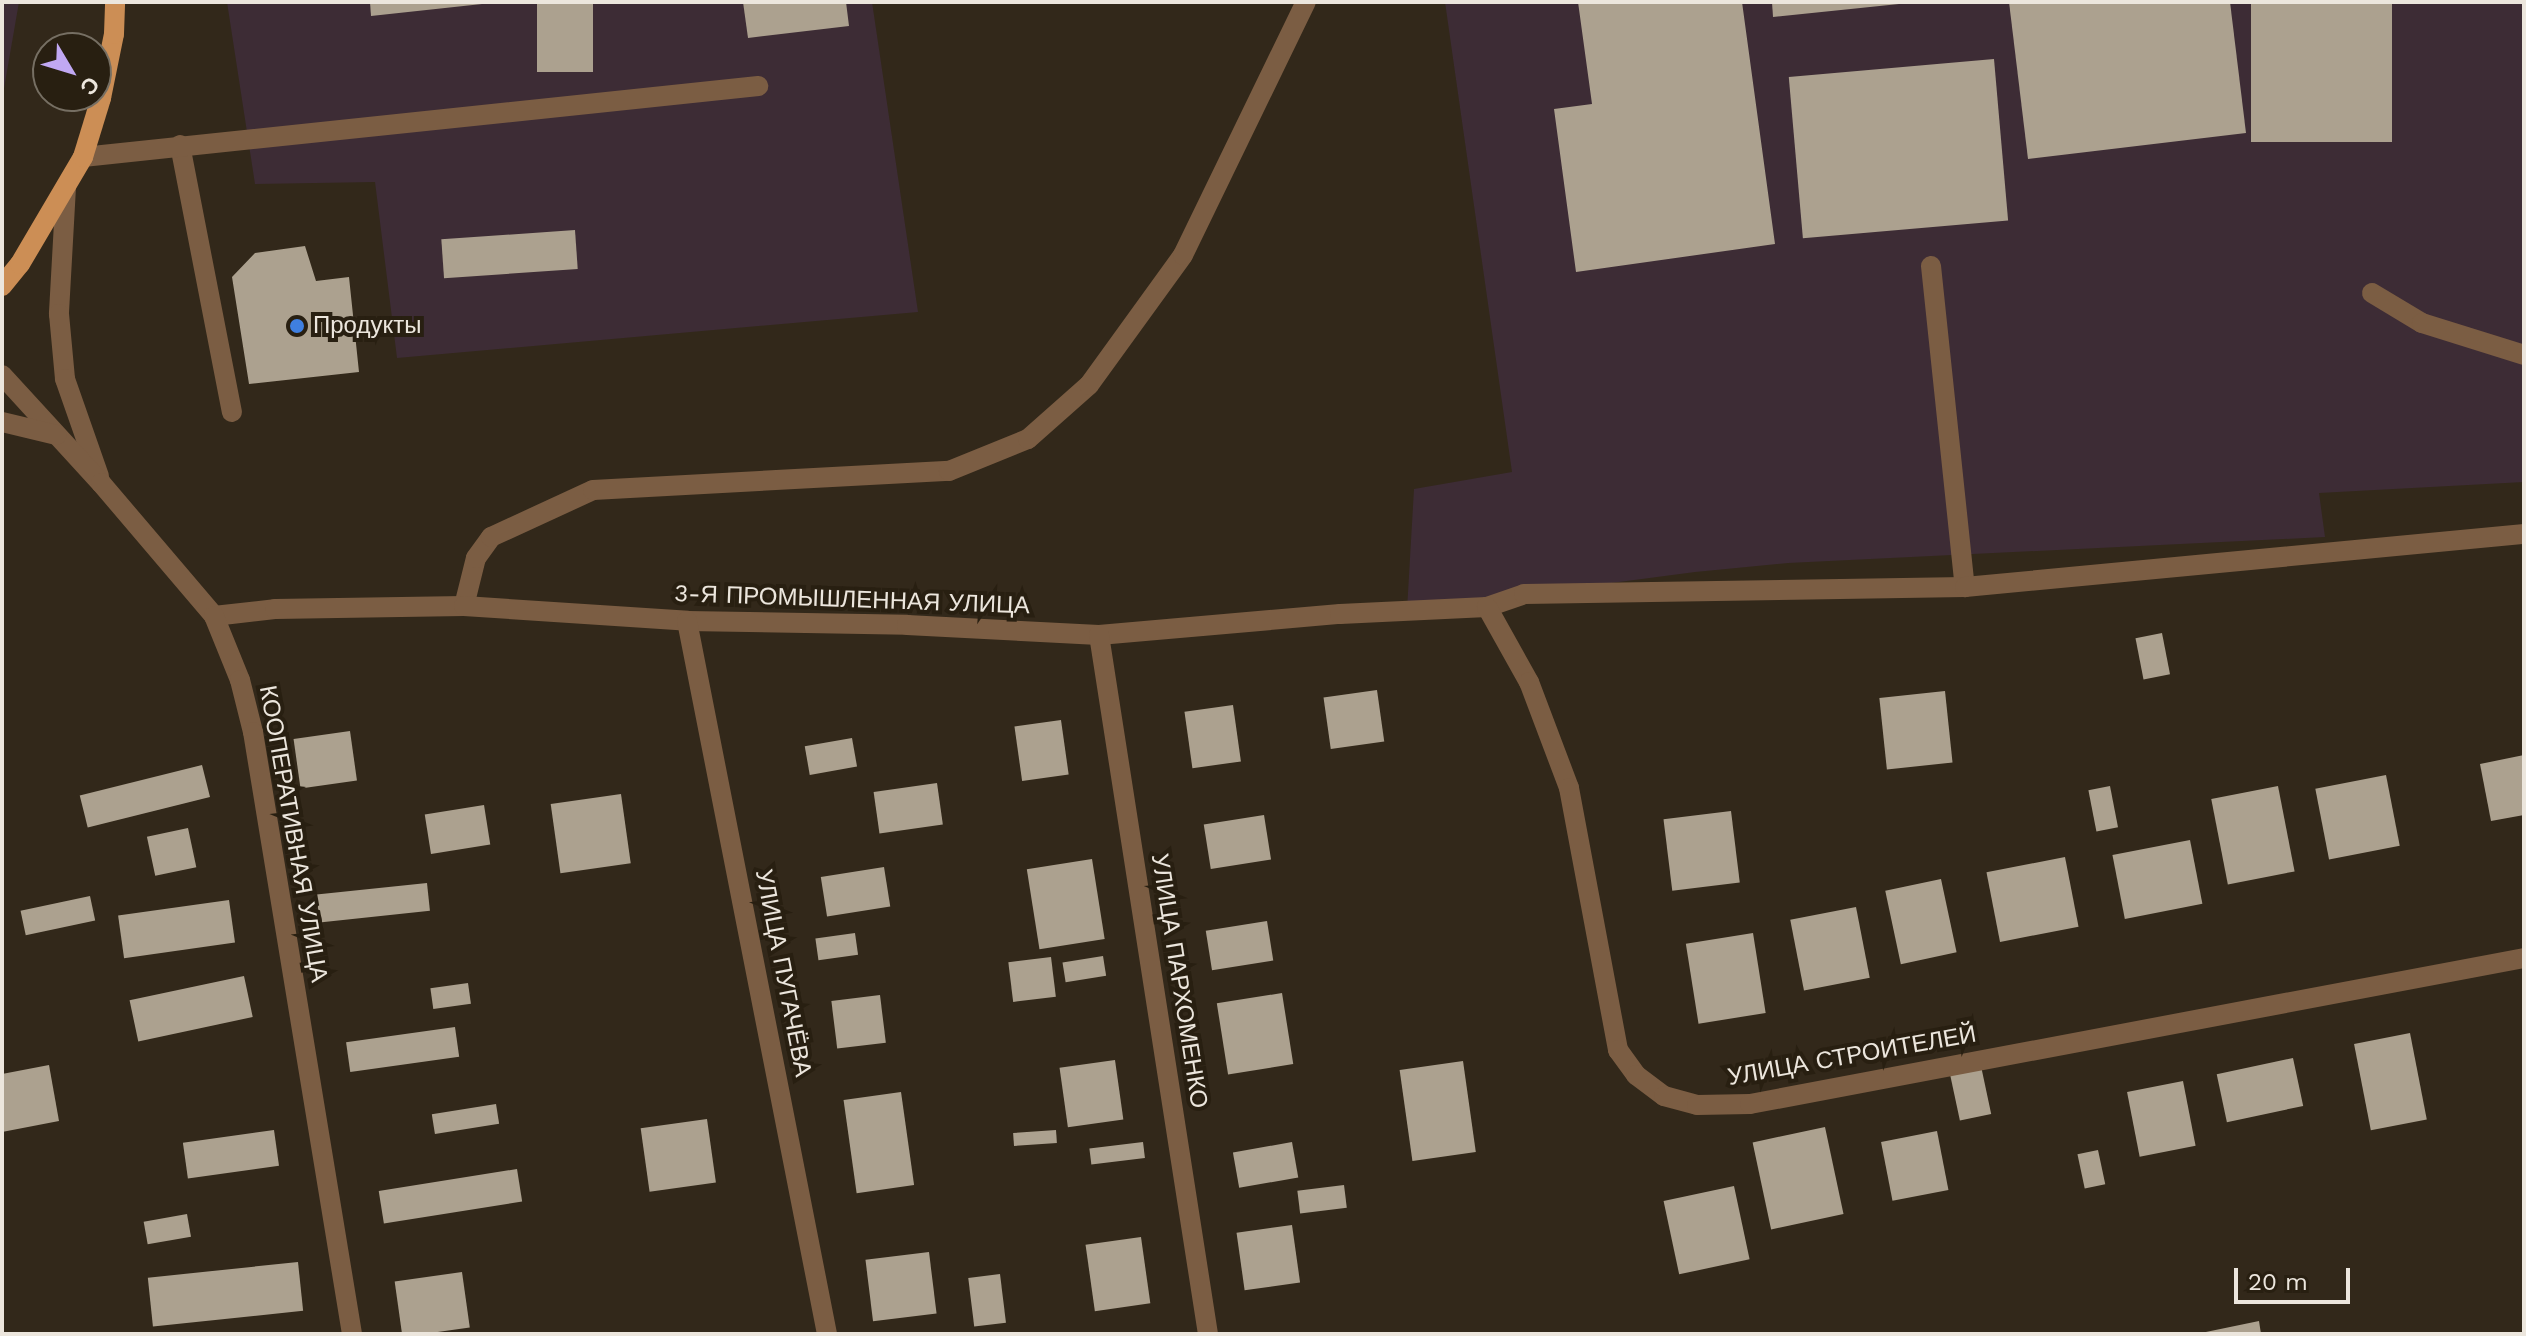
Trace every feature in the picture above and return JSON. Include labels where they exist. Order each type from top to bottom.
[{"type":"main road","points":[[2,286],[20,264],[83,157],[101,98],[114,34],[115,2]]},
{"type":"street","points":[[464,606],[476,558],[491,537],[593,490],[949,471],[1028,439],[1089,385],[1183,255],[1306,2]]},
{"type":"street","points":[[83,157],[758,86]]},
{"type":"street","points":[[180,145],[232,412]]},
{"type":"street","points":[[66,187],[59,314],[65,379],[101,483]]},
{"type":"street","points":[[1931,266],[1965,587]]},
{"type":"street","points":[[2372,293],[2422,323],[2524,355]]},
{"type":"street","name":"КООПЕРАТИВНАЯ УЛИЦА","points":[[2,375],[101,483],[214,616],[240,680],[253,732],[352,1334]]},
{"type":"street","points":[[2,422],[56,435]]},
{"type":"street","name":"3-Я ПРОМЫШЛЕННАЯ УЛИЦА","points":[[214,616],[275,609],[464,606],[687,621],[907,625],[1099,635],[1309,616],[1487,607],[1524,594],[1965,587],[2524,534]]},
{"type":"street","name":"УЛИЦА СТРОИТЕЛЕЙ","points":[[1487,607],[1529,682],[1569,788],[1618,1050],[1636,1075],[1664,1096],[1697,1105],[1750,1104],[2524,958]]},
{"type":"street","name":"УЛИЦА ПУГАЧЁВА","points":[[687,621],[827,1334]]},
{"type":"street","name":"УЛИЦА ПАРХОМЕНКО","points":[[1099,635],[1208,1334]]},
{"type":"shaded area","points":[[2,2],[19,2],[2,100]]},
{"type":"shaded area","points":[[227,2],[872,2],[918,312],[397,358],[375,182],[255,184]]},
{"type":"shaded area","points":[[1445,2],[2524,2],[2524,482],[2319,493],[2325,537],[1788,563],[1695,572],[1407,610],[1414,489],[1512,472]]},
{"type":"building","points":[[370,2],[482,2],[482,4],[371,16]]},
{"type":"building","points":[[537,2],[593,2],[593,72],[537,72]]},
{"type":"building","points":[[743,2],[846,2],[849,26],[748,38]]},
{"type":"building","points":[[1578,2],[1742,2],[1775,244],[1576,272],[1554,109],[1592,104]]},
{"type":"building","points":[[1772,2],[1899,2],[1899,4],[1773,17]]},
{"type":"building","points":[[2009,2],[2230,2],[2246,133],[2028,159]]},
{"type":"building","points":[[2251,2],[2392,2],[2392,142],[2251,142]]},
{"type":"building","points":[[1994,59],[2008,220],[1803,238],[1789,77]]},
{"type":"building","points":[[575,230],[578,269],[444,278],[441,239]]},
{"type":"building","name":"Продукты","points":[[305,246],[316,281],[349,277],[359,372],[249,384],[232,277],[255,253]]},
{"type":"building","points":[[2162,633],[2170,674],[2144,679],[2135,638]]},
{"type":"building","points":[[1377,690],[1384,741],[1331,749],[1324,698]]},
{"type":"building","points":[[1945,691],[1953,763],[1887,770],[1879,698]]},
{"type":"building","points":[[1233,705],[1241,761],[1192,768],[1184,712]]},
{"type":"building","points":[[1061,720],[1069,774],[1022,781],[1014,727]]},
{"type":"building","points":[[350,731],[357,781],[301,788],[294,739]]},
{"type":"building","points":[[852,738],[857,767],[810,775],[805,746]]},
{"type":"building","points":[[2524,755],[2524,815],[2491,821],[2480,764]]},
{"type":"building","points":[[202,765],[210,797],[88,828],[80,795]]},
{"type":"building","points":[[2386,775],[2400,846],[2329,859],[2315,789]]},
{"type":"building","points":[[937,783],[943,825],[879,833],[874,792]]},
{"type":"building","points":[[2110,786],[2118,827],[2096,831],[2088,790]]},
{"type":"building","points":[[2278,786],[2295,871],[2228,884],[2211,799]]},
{"type":"building","points":[[621,794],[631,863],[560,873],[551,804]]},
{"type":"building","points":[[484,805],[490,845],[431,854],[425,814]]},
{"type":"building","points":[[1731,811],[1740,882],[1672,891],[1664,819]]},
{"type":"building","points":[[1264,815],[1271,859],[1211,869],[1204,825]]},
{"type":"building","points":[[188,828],[196,867],[155,876],[147,837]]},
{"type":"building","points":[[2190,840],[2202,904],[2125,919],[2112,855]]},
{"type":"building","points":[[2065,857],[2079,927],[2000,942],[1986,872]]},
{"type":"building","points":[[1092,859],[1105,939],[1039,949],[1027,869]]},
{"type":"building","points":[[884,867],[890,907],[827,917],[821,877]]},
{"type":"building","points":[[1941,879],[1957,952],[1901,964],[1885,891]]},
{"type":"building","points":[[427,883],[430,911],[320,922],[317,895]]},
{"type":"building","points":[[90,896],[95,920],[26,935],[21,911]]},
{"type":"building","points":[[229,900],[235,943],[124,958],[118,916]]},
{"type":"building","points":[[1856,907],[1870,978],[1804,990],[1790,920]]},
{"type":"building","points":[[1267,921],[1273,961],[1212,970],[1206,931]]},
{"type":"building","points":[[855,933],[858,955],[818,960],[815,939]]},
{"type":"building","points":[[1753,933],[1766,1013],[1699,1024],[1686,944]]},
{"type":"building","points":[[1103,956],[1106,976],[1066,982],[1063,962]]},
{"type":"building","points":[[1051,957],[1056,997],[1013,1002],[1008,962]]},
{"type":"building","points":[[244,976],[253,1017],[138,1041],[130,1000]]},
{"type":"building","points":[[468,983],[471,1004],[433,1009],[430,988]]},
{"type":"building","points":[[1282,993],[1293,1064],[1228,1074],[1217,1003]]},
{"type":"building","points":[[880,995],[886,1043],[837,1049],[831,1001]]},
{"type":"building","points":[[455,1027],[459,1057],[350,1072],[346,1042]]},
{"type":"building","points":[[2410,1033],[2427,1119],[2371,1130],[2354,1044]]},
{"type":"building","points":[[2293,1058],[2303,1106],[2227,1122],[2217,1074]]},
{"type":"building","points":[[1115,1060],[1123,1119],[1068,1127],[1060,1068]]},
{"type":"building","points":[[1463,1061],[1476,1152],[1412,1161],[1400,1070]]},
{"type":"building","points":[[49,1065],[59,1121],[2,1132],[2,1074]]},
{"type":"building","points":[[1981,1066],[1991,1114],[1960,1121],[1950,1073]]},
{"type":"building","points":[[2183,1081],[2196,1146],[2140,1157],[2127,1092]]},
{"type":"building","points":[[901,1092],[914,1185],[857,1193],[844,1100]]},
{"type":"building","points":[[496,1104],[499,1124],[435,1134],[432,1114]]},
{"type":"building","points":[[707,1119],[716,1182],[650,1192],[641,1128]]},
{"type":"building","points":[[1825,1127],[1844,1214],[1771,1229],[1753,1142]]},
{"type":"building","points":[[274,1130],[279,1166],[188,1178],[183,1143]]},
{"type":"building","points":[[1056,1130],[1057,1143],[1014,1146],[1013,1133]]},
{"type":"building","points":[[1937,1131],[1948,1190],[1892,1201],[1881,1142]]},
{"type":"building","points":[[1143,1142],[1145,1158],[1091,1164],[1089,1149]]},
{"type":"building","points":[[1292,1142],[1298,1177],[1239,1188],[1233,1152]]},
{"type":"building","points":[[2098,1150],[2105,1184],[2085,1189],[2077,1154]]},
{"type":"building","points":[[517,1169],[522,1202],[384,1223],[379,1191]]},
{"type":"building","points":[[1344,1185],[1347,1208],[1300,1214],[1297,1191]]},
{"type":"building","points":[[1734,1186],[1750,1259],[1679,1274],[1664,1201]]},
{"type":"building","points":[[187,1214],[191,1237],[148,1244],[144,1222]]},
{"type":"building","points":[[1292,1225],[1300,1282],[1245,1290],[1237,1233]]},
{"type":"building","points":[[1141,1237],[1150,1303],[1095,1311],[1086,1245]]},
{"type":"building","points":[[929,1252],[937,1314],[873,1321],[865,1260]]},
{"type":"building","points":[[298,1262],[303,1311],[153,1327],[148,1278]]},
{"type":"building","points":[[462,1272],[470,1327],[402,1334],[395,1281]]},
{"type":"building","points":[[1000,1274],[1006,1323],[974,1327],[968,1278]]},
{"type":"building","points":[[2259,1321],[2261,1334],[2201,1334],[2201,1333]]},
{"type":"place","name":"Продукты","points":[[297,326]]}]
